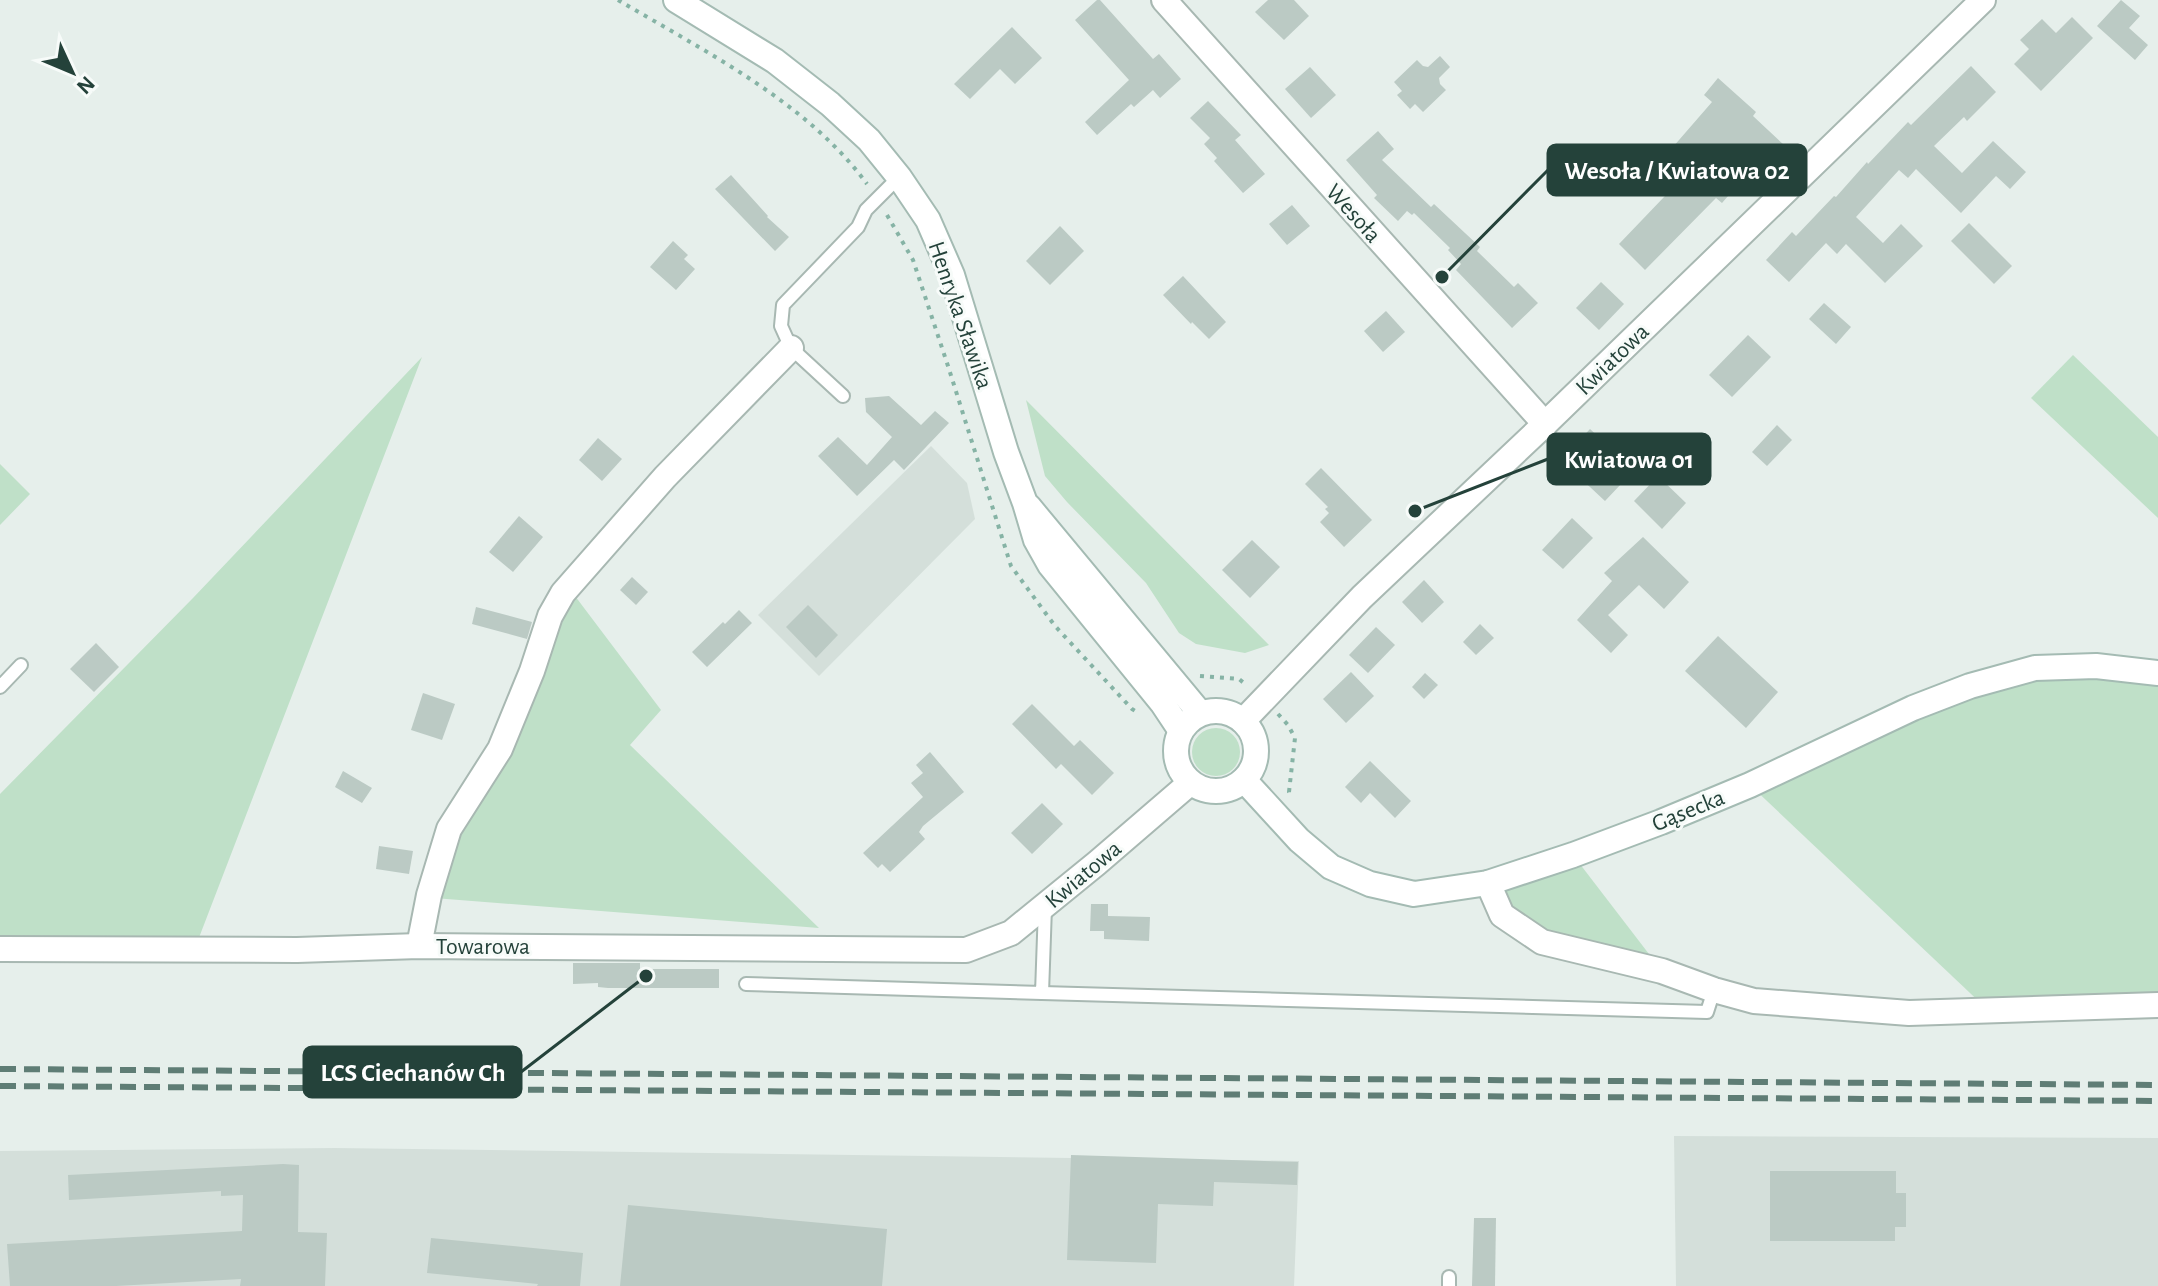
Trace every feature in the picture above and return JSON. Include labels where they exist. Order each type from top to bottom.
[{"type":"street","name":"Henryka Sławika","points":[[676,0],[775,61],[830,104],[869,140],[899,177],[928,220],[952,275],[1036,540],[1050,565],[1163,704],[1181,731]]},
{"type":"street","name":"Wesoła","points":[[1164,0],[1545,424]]},
{"type":"street","name":"Kwiatowa","points":[[1243,721],[1362,597],[1983,0]]},
{"type":"street","points":[[419,946],[429,895],[449,829],[500,749],[532,671],[550,616],[563,593],[665,477],[791,348]]},
{"type":"street","name":"Henryka Sławika","points":[[1025,503],[1200,713]]},
{"type":"street","name":"Gąsecka","points":[[1244,780],[1299,840],[1331,867],[1370,884],[1414,894],[1488,883],[1545,866],[1750,785],[1913,708],[1970,686],[2035,668],[2096,666],[2158,673]]},
{"type":"street","points":[[1220,711],[1231,713],[1243,721],[1254,738],[1256,749],[1255,761],[1244,780],[1223,791],[1212,791],[1190,783],[1175,753],[1176,741],[1190,720],[1200,713],[1220,711]]},
{"type":"street","name":"Kwiatowa","points":[[966,950],[1011,933],[1190,783]]},
{"type":"street","points":[[1488,883],[1502,915],[1542,942],[1662,971],[1754,1001],[1909,1013],[2158,1005]]},
{"type":"street","name":"Towarowa","points":[[0,949],[297,950],[419,946],[966,950]]},
{"type":"lane","points":[[843,396],[791,348],[781,326],[783,305],[858,227],[866,210],[899,177]]},
{"type":"lane","points":[[0,687],[21,665]]},
{"type":"lane","points":[[1042,993],[1045,906]]},
{"type":"lane","points":[[746,984],[1707,1012],[1714,990]]},
{"type":"path","points":[[618,0],[747,78],[804,118],[853,165],[878,199],[913,260],[1011,566],[1055,626],[1132,709]]},
{"type":"shaded area","points":[[931,446],[967,483],[975,519],[819,676],[758,615]]},
{"type":"shaded area","points":[[1674,1136],[2158,1138],[2158,1286],[1676,1286]]},
{"type":"shaded area","points":[[335,1148],[1299,1161],[1294,1286],[0,1286],[0,1151]]},
{"type":"green space","points":[[2073,355],[2158,437],[2158,518],[2031,398]]},
{"type":"green space","points":[[422,357],[195,948],[0,949],[0,794],[193,598]]},
{"type":"green space","points":[[1026,400],[1269,645],[1245,653],[1196,644],[1179,633],[1146,583],[1045,476]]},
{"type":"green space","points":[[0,464],[30,494],[0,525]]},
{"type":"green space","points":[[572,592],[661,710],[630,745],[819,928],[434,898],[453,843],[563,605]]},
{"type":"green space","points":[[2035,668],[2158,673],[2158,1005],[1988,1010],[1750,785]]},
{"type":"green space","points":[[1216,728],[1233,735],[1240,752],[1233,769],[1216,776],[1199,769],[1192,752],[1199,735]]},
{"type":"green space","points":[[1573,855],[1662,971],[1542,942],[1488,883]]},
{"type":"building","points":[[1097,0],[1153,59],[1159,54],[1181,79],[1160,98],[1153,90],[1134,107],[1131,104],[1097,135],[1085,122],[1129,80],[1075,20]]},
{"type":"building","points":[[1268,0],[1294,0],[1309,16],[1284,40],[1255,12]]},
{"type":"building","points":[[2121,0],[2140,16],[2129,28],[2148,45],[2135,60],[2097,26]]},
{"type":"building","points":[[2072,17],[2093,38],[2041,91],[2014,64],[2029,49],[2020,40],[2042,19],[2056,33]]},
{"type":"building","points":[[1012,27],[1042,58],[1015,84],[1000,69],[970,99],[954,84]]},
{"type":"building","points":[[1440,56],[1450,67],[1439,78],[1446,90],[1423,112],[1415,104],[1410,109],[1397,95],[1402,91],[1394,82],[1417,60],[1428,67]]},
{"type":"building","points":[[1971,66],[1996,92],[1967,121],[1964,117],[1934,146],[1962,173],[1993,141],[2026,172],[2010,189],[1996,176],[1961,213],[1916,169],[1908,178],[1899,170],[1856,217],[1883,243],[1901,224],[1923,246],[1885,283],[1846,244],[1837,254],[1826,243],[1789,282],[1766,260],[1792,232],[1796,236],[1908,122],[1911,125]]},
{"type":"building","points":[[1310,67],[1336,95],[1311,118],[1285,89]]},
{"type":"building","points":[[1718,78],[1756,112],[1753,116],[1784,145],[1754,178],[1748,173],[1722,203],[1716,198],[1645,270],[1619,244],[1687,173],[1666,155],[1712,102],[1704,95]]},
{"type":"building","points":[[1208,101],[1241,135],[1235,140],[1265,174],[1243,193],[1214,161],[1217,158],[1204,144],[1210,138],[1190,118]]},
{"type":"building","points":[[1378,131],[1394,149],[1382,160],[1431,207],[1434,204],[1480,247],[1477,251],[1514,287],[1518,283],[1538,303],[1512,328],[1456,270],[1461,264],[1448,250],[1450,248],[1414,213],[1412,215],[1407,211],[1398,221],[1374,198],[1377,195],[1346,160]]},
{"type":"building","points":[[731,175],[767,217],[789,237],[775,251],[715,189]]},
{"type":"building","points":[[1292,205],[1310,226],[1287,245],[1269,224]]},
{"type":"building","points":[[1969,223],[2012,266],[1994,284],[1951,241]]},
{"type":"building","points":[[1060,226],[1084,251],[1050,285],[1026,261]]},
{"type":"building","points":[[673,241],[688,255],[684,259],[695,269],[676,290],[650,267]]},
{"type":"building","points":[[1183,276],[1226,322],[1209,339],[1163,295]]},
{"type":"building","points":[[1601,282],[1624,304],[1599,330],[1576,308]]},
{"type":"building","points":[[1824,303],[1851,327],[1836,344],[1809,319]]},
{"type":"building","points":[[1386,311],[1405,332],[1383,352],[1364,331]]},
{"type":"building","points":[[1748,335],[1771,357],[1732,397],[1709,375]]},
{"type":"building","points":[[889,396],[921,425],[935,411],[949,423],[904,470],[894,460],[857,496],[818,456],[838,437],[867,465],[892,437],[866,412],[865,398]]},
{"type":"building","points":[[1777,425],[1792,440],[1767,466],[1752,452]]},
{"type":"building","points":[[1590,429],[1621,458],[1609,471],[1622,483],[1605,501],[1561,460]]},
{"type":"building","points":[[598,438],[622,459],[602,481],[579,460]]},
{"type":"building","points":[[1321,468],[1372,520],[1344,547],[1320,522],[1329,513],[1325,509],[1328,507],[1305,484]]},
{"type":"building","points":[[1658,476],[1686,503],[1662,529],[1634,501]]},
{"type":"building","points":[[519,516],[543,537],[513,572],[489,552]]},
{"type":"building","points":[[1572,518],[1593,538],[1563,569],[1542,550]]},
{"type":"building","points":[[1643,537],[1689,582],[1664,609],[1639,585],[1608,615],[1628,635],[1611,653],[1577,620],[1612,581],[1604,573]]},
{"type":"building","points":[[1252,540],[1280,567],[1250,598],[1222,570]]},
{"type":"building","points":[[632,577],[648,592],[636,605],[620,590]]},
{"type":"building","points":[[1424,580],[1444,602],[1422,623],[1402,602]]},
{"type":"building","points":[[808,605],[838,635],[816,658],[786,627]]},
{"type":"building","points":[[476,607],[532,622],[527,639],[472,624]]},
{"type":"building","points":[[739,610],[752,623],[707,667],[692,652]]},
{"type":"building","points":[[1480,624],[1494,638],[1476,655],[1463,642]]},
{"type":"building","points":[[1376,627],[1395,645],[1368,673],[1349,655]]},
{"type":"building","points":[[1718,636],[1778,692],[1746,728],[1685,671]]},
{"type":"building","points":[[96,643],[119,667],[94,692],[70,669]]},
{"type":"building","points":[[1351,672],[1374,696],[1346,723],[1323,699]]},
{"type":"building","points":[[1425,673],[1438,685],[1424,699],[1412,687]]},
{"type":"building","points":[[423,693],[455,704],[442,740],[411,730]]},
{"type":"building","points":[[1032,704],[1074,746],[1080,740],[1114,773],[1092,795],[1061,764],[1056,769],[1012,724]]},
{"type":"building","points":[[930,752],[964,792],[923,826],[919,832],[925,839],[890,872],[882,864],[878,868],[863,853],[923,797],[911,783],[923,773],[916,765]]},
{"type":"building","points":[[1370,761],[1411,801],[1395,818],[1370,793],[1361,803],[1345,787]]},
{"type":"building","points":[[343,771],[372,788],[362,803],[335,787]]},
{"type":"building","points":[[1042,803],[1063,824],[1032,854],[1011,833]]},
{"type":"building","points":[[379,846],[413,851],[409,874],[376,869]]},
{"type":"building","points":[[1091,904],[1108,904],[1108,916],[1150,917],[1149,941],[1104,939],[1104,931],[1090,931]]},
{"type":"building","points":[[573,963],[640,963],[640,969],[719,969],[719,988],[608,988],[598,987],[598,983],[573,984]]},
{"type":"building","points":[[1071,1155],[1298,1162],[1297,1185],[1214,1182],[1213,1206],[1158,1204],[1156,1263],[1067,1260]]},
{"type":"building","points":[[299,1165],[298,1232],[327,1233],[325,1286],[240,1286],[241,1279],[116,1286],[10,1286],[7,1244],[242,1231],[243,1195],[221,1196],[221,1191],[69,1200],[68,1175]]},
{"type":"building","points":[[1770,1171],[1896,1171],[1896,1193],[1906,1193],[1906,1227],[1895,1227],[1895,1241],[1770,1241]]},
{"type":"building","points":[[628,1205],[887,1229],[882,1286],[620,1286]]},
{"type":"building","points":[[1474,1218],[1496,1218],[1495,1286],[1472,1286]]},
{"type":"building","points":[[431,1238],[583,1253],[580,1286],[537,1286],[427,1273]]},
{"type":"railway","points":[[0,1069],[2158,1085]]},
{"type":"railway","points":[[0,1086],[2158,1101]]},
{"type":"place","name":"Wesoła / Kwiatowa 02","points":[[1442,277]]},
{"type":"place","name":"Kwiatowa 01","points":[[1415,511]]},
{"type":"place","name":"LCS Ciechanów Ch","points":[[646,976]]}]
